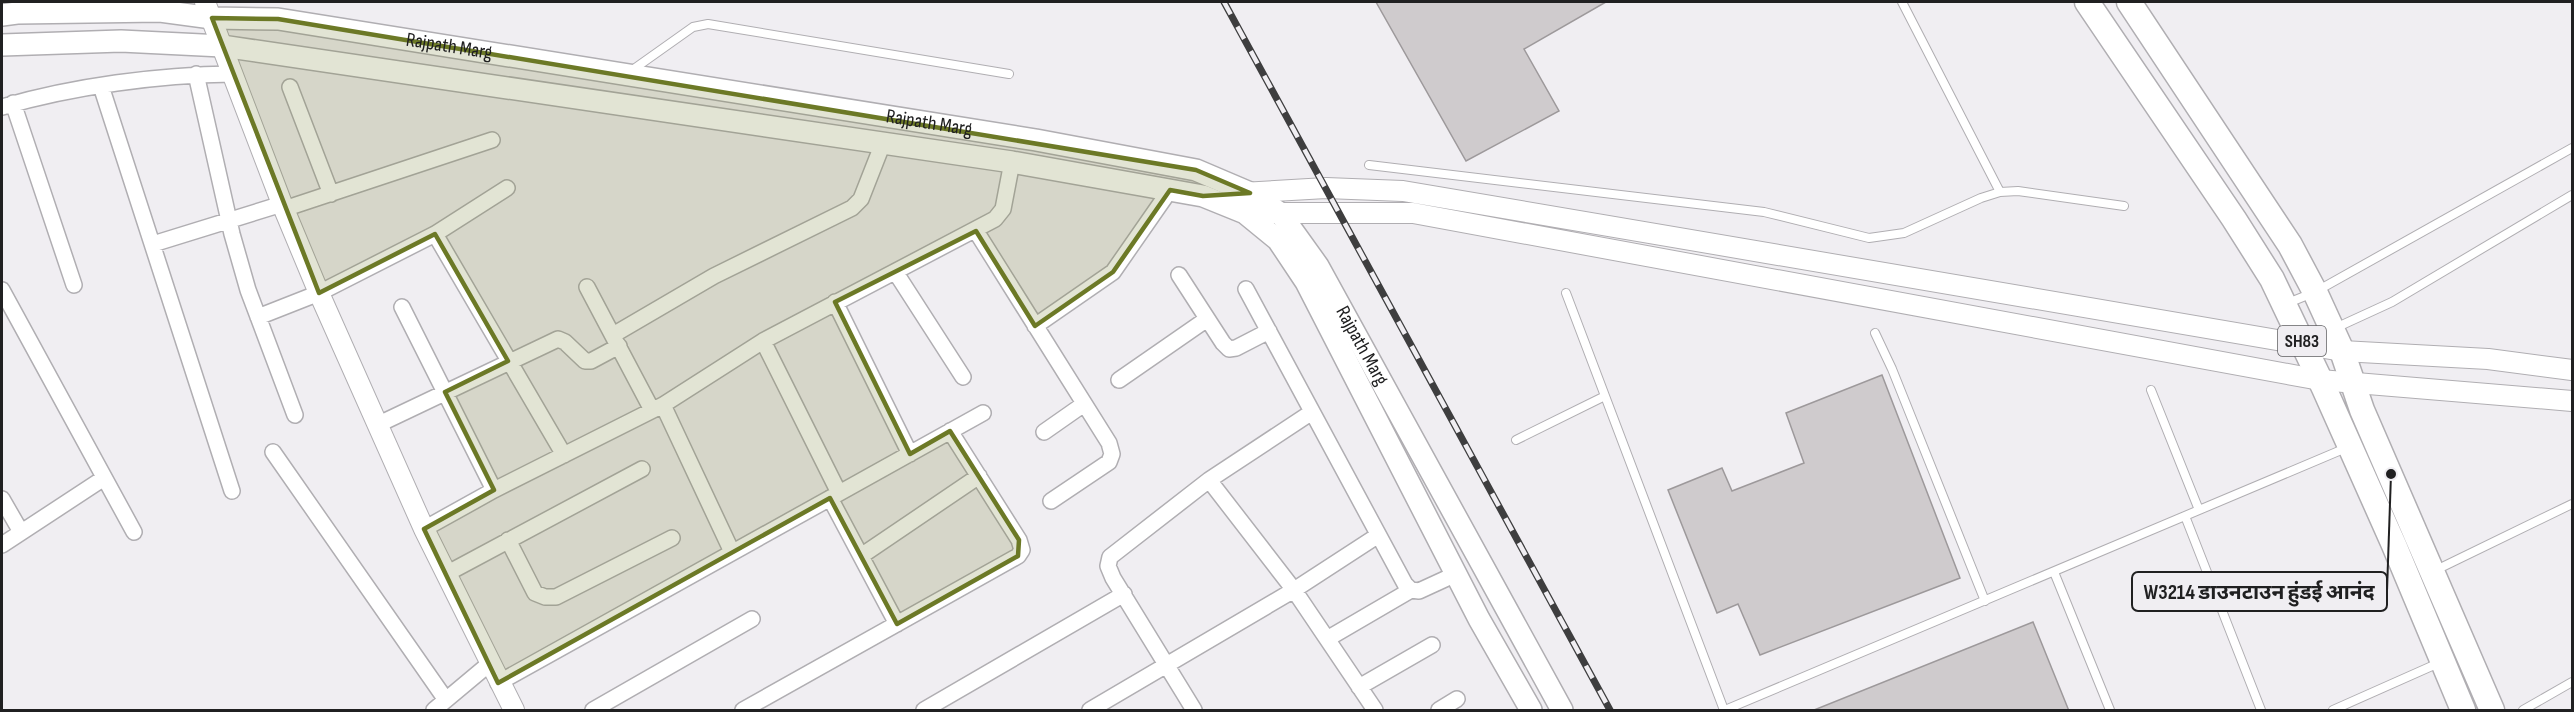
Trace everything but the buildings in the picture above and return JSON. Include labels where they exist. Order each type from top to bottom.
[{"type":"main road","name":"SH83","points":[[2087,2],[2272,279],[2350,447],[2463,711]]},
{"type":"main road","name":"SH83","points":[[2130,2],[2290,245],[2315,292],[2337,341],[2352,385],[2492,711]]},
{"type":"main road","name":"Rajpath Marg","points":[[2,15],[208,10],[278,19],[1036,140],[1196,170],[1248,203],[1278,240],[1306,282],[1456,574],[1531,711]]},
{"type":"main road","name":"Rajpath Marg","points":[[2,45],[121,41],[222,46],[1012,162],[1248,203],[1280,213],[1318,266],[1562,711]]},
{"type":"street","points":[[208,10],[283,207],[319,293],[424,529],[498,683],[514,711]]},
{"type":"street","points":[[74,285],[7,105],[101,86],[196,74],[233,74]]},
{"type":"street","points":[[196,74],[228,221],[258,317],[295,415]]},
{"type":"street","points":[[101,86],[232,491]]},
{"type":"street","points":[[290,87],[331,194]]},
{"type":"street","points":[[153,244],[228,221],[331,194],[492,140]]},
{"type":"street","points":[[377,425],[558,339],[565,342],[585,361],[591,361],[616,340],[714,276],[852,208],[861,200],[883,143]]},
{"type":"street","points":[[424,529],[494,490],[657,408],[763,341],[835,302],[976,231],[995,219],[1003,209],[1012,162]]},
{"type":"street","points":[[258,317],[319,293],[435,234],[507,188]]},
{"type":"street","points":[[1248,203],[1326,188],[1403,191],[2301,339],[2337,341],[2572,370]]},
{"type":"street","points":[[1035,326],[1113,272],[1170,190]]},
{"type":"street","points":[[1280,213],[1413,213],[2320,380],[2352,385],[2572,402]]},
{"type":"street","points":[[976,231],[1109,443],[1112,454],[1109,462],[1052,501]]},
{"type":"street","points":[[435,234],[564,455]]},
{"type":"street","points":[[896,273],[963,377]]},
{"type":"street","points":[[1179,275],[1229,349],[1236,348],[1269,331]]},
{"type":"street","points":[[587,287],[657,408],[732,552]]},
{"type":"street","points":[[1246,289],[1377,536],[1405,584],[1411,590]]},
{"type":"street","points":[[2,290],[134,532]]},
{"type":"street","points":[[835,302],[910,454]]},
{"type":"street","points":[[402,307],[494,490]]},
{"type":"street","points":[[1119,380],[1207,318]]},
{"type":"street","points":[[763,341],[861,556],[897,624]]},
{"type":"street","points":[[1044,432],[1084,404]]},
{"type":"street","points":[[498,683],[983,412]]},
{"type":"street","points":[[1194,711],[1108,566],[1110,557],[1209,480],[1312,412]]},
{"type":"street","points":[[743,711],[1008,562],[1022,550],[1019,540],[950,431]]},
{"type":"street","points":[[273,452],[440,706],[489,664]]},
{"type":"street","points":[[446,574],[642,469]]},
{"type":"street","points":[[861,556],[979,476]]},
{"type":"street","points":[[2,545],[105,478]]},
{"type":"street","points":[[1209,480],[1294,590],[1375,711]]},
{"type":"street","points":[[2,499],[21,532]]},
{"type":"street","points":[[1090,711],[1294,590],[1377,536]]},
{"type":"street","points":[[508,540],[535,593],[544,597],[556,597],[672,538]]},
{"type":"street","points":[[1326,639],[1411,590],[1419,591],[1456,574]]},
{"type":"street","points":[[924,711],[1124,594]]},
{"type":"street","points":[[593,711],[752,619]]},
{"type":"street","points":[[1359,687],[1432,645]]},
{"type":"street","points":[[1439,711],[1456,699]]},
{"type":"lane","points":[[1902,2],[2000,192]]},
{"type":"lane","points":[[625,75],[693,27],[708,24],[1009,74]]},
{"type":"lane","points":[[2283,305],[2315,292],[2572,148]]},
{"type":"lane","points":[[1369,165],[1764,212],[1869,238],[1904,233],[2000,192],[2018,190],[2124,206]]},
{"type":"lane","points":[[2337,341],[2392,302],[2572,195]]},
{"type":"lane","points":[[1830,228],[1834,238]]},
{"type":"lane","points":[[1566,293],[1724,711],[2350,447]]},
{"type":"lane","points":[[1875,333],[1892,369],[1984,601]]},
{"type":"lane","points":[[2151,390],[2199,510]]},
{"type":"lane","points":[[1516,440],[1605,396]]},
{"type":"lane","points":[[2433,571],[2572,504]]},
{"type":"lane","points":[[2185,516],[2261,711]]},
{"type":"lane","points":[[2054,572],[2110,711]]},
{"type":"lane","points":[[2333,711],[2443,662]]},
{"type":"lane","points":[[2523,711],[2572,682]]},
{"type":"highlighted area","points":[[212,18],[278,19],[1196,170],[1250,193],[1203,196],[1170,190],[1113,272],[1035,326],[976,231],[835,302],[910,454],[950,431],[1019,540],[1018,556],[897,624],[830,498],[498,683],[424,529],[494,490],[445,392],[508,361],[435,234],[319,293]]},
{"type":"railway","points":[[1224,2],[1610,710]]},
{"type":"place","name":"W3214 डाउनटाउन हुंडई आनंद","points":[[2391,474]]}]
